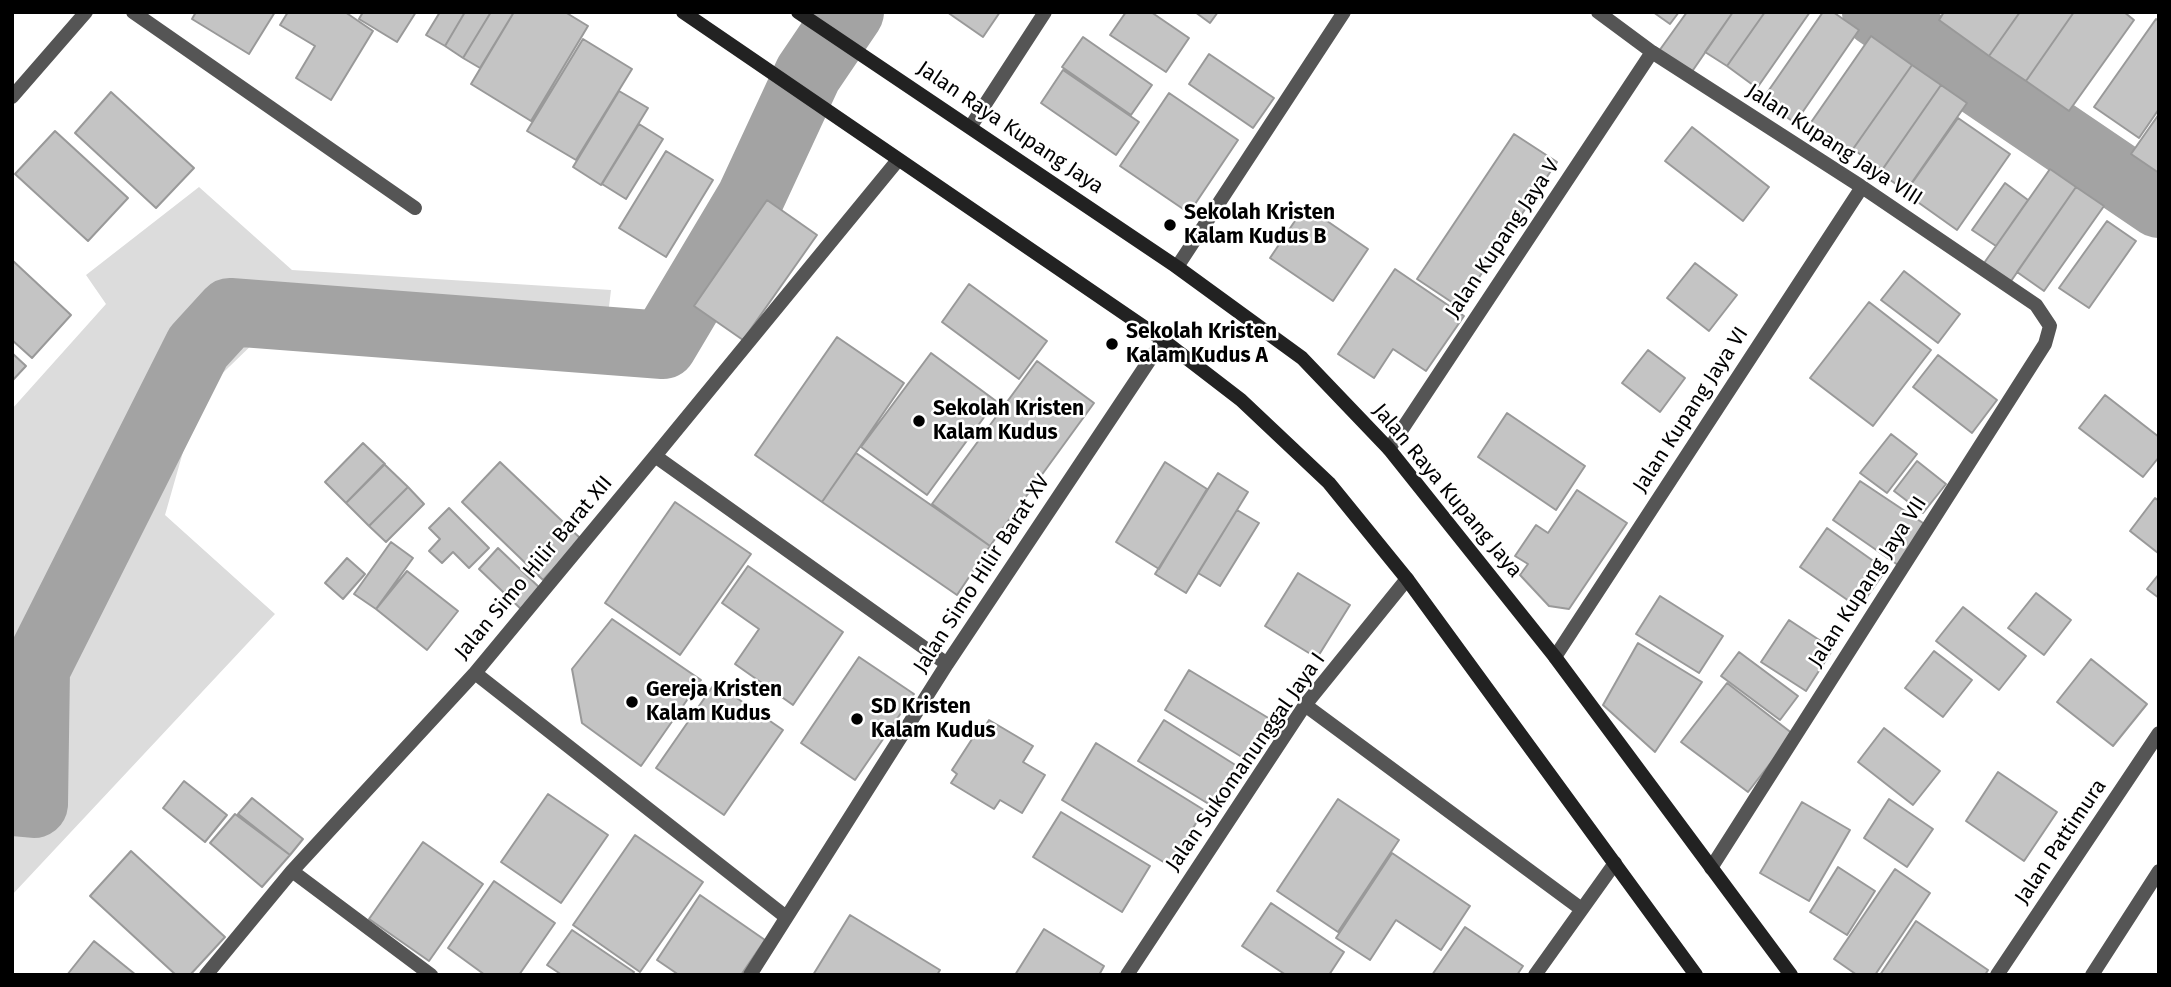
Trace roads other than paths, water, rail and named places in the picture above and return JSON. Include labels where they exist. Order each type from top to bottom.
[{"type":"main road","points":[[683,12],[801,90],[898,160],[1163,340],[1241,400],[1329,483],[1407,579],[1696,975]]},
{"type":"main road","name":"Jalan Raya Kupang Jaya","points":[[798,12],[1177,267],[1302,358],[1390,449],[1556,657],[1791,975]]},
{"type":"street","points":[[12,97],[86,12]]},
{"type":"street","points":[[133,12],[415,208]]},
{"type":"street","points":[[971,126],[1045,12]]},
{"type":"street","points":[[1177,267],[1345,12]]},
{"type":"street","name":"Jalan Kupang Jaya VIII","points":[[1598,12],[1652,52],[1862,187],[2046,315]]},
{"type":"street","name":"Jalan Kupang Jaya V","points":[[1390,449],[1652,52]]},
{"type":"street","name":"Jalan Simo Hilir Barat XII","points":[[206,975],[292,870],[475,673],[898,160]]},
{"type":"street","name":"Jalan Kupang Jaya VI","points":[[1556,657],[1862,187]]},
{"type":"street","name":"Jalan Kupang Jaya VII","points":[[1711,868],[2045,344],[2050,326],[2046,315]]},
{"type":"street","name":"Jalan Simo Hilir Barat XV","points":[[750,975],[947,664],[1163,340]]},
{"type":"street","points":[[655,456],[947,664]]},
{"type":"street","name":"Jalan Sukomanunggal Jaya I","points":[[1127,975],[1306,705],[1407,579]]},
{"type":"street","points":[[475,673],[786,918]]},
{"type":"street","points":[[1306,705],[1580,908]]},
{"type":"street","name":"Jalan Pattimura","points":[[1997,975],[2159,733]]},
{"type":"street","points":[[1535,975],[1580,908],[1615,863]]},
{"type":"street","points":[[292,870],[431,975]]},
{"type":"street","points":[[2092,975],[2159,871]]},
{"type":"waterway","points":[[12,802],[34,804],[36,669],[198,347],[230,312],[663,345],[750,199],[808,74],[850,12]]},
{"type":"waterway","points":[[1876,12],[2159,204]]},
{"type":"place","name":"Sekolah Kristen Kalam Kudus B","points":[[1170,225]]},
{"type":"place","name":"Sekolah Kristen Kalam Kudus A","points":[[1112,344]]},
{"type":"place","name":"Sekolah Kristen Kalam Kudus","points":[[919,421]]},
{"type":"place","name":"Gereja Kristen Kalam Kudus","points":[[632,702]]},
{"type":"place","name":"SD Kristen Kalam Kudus","points":[[857,719]]}]
